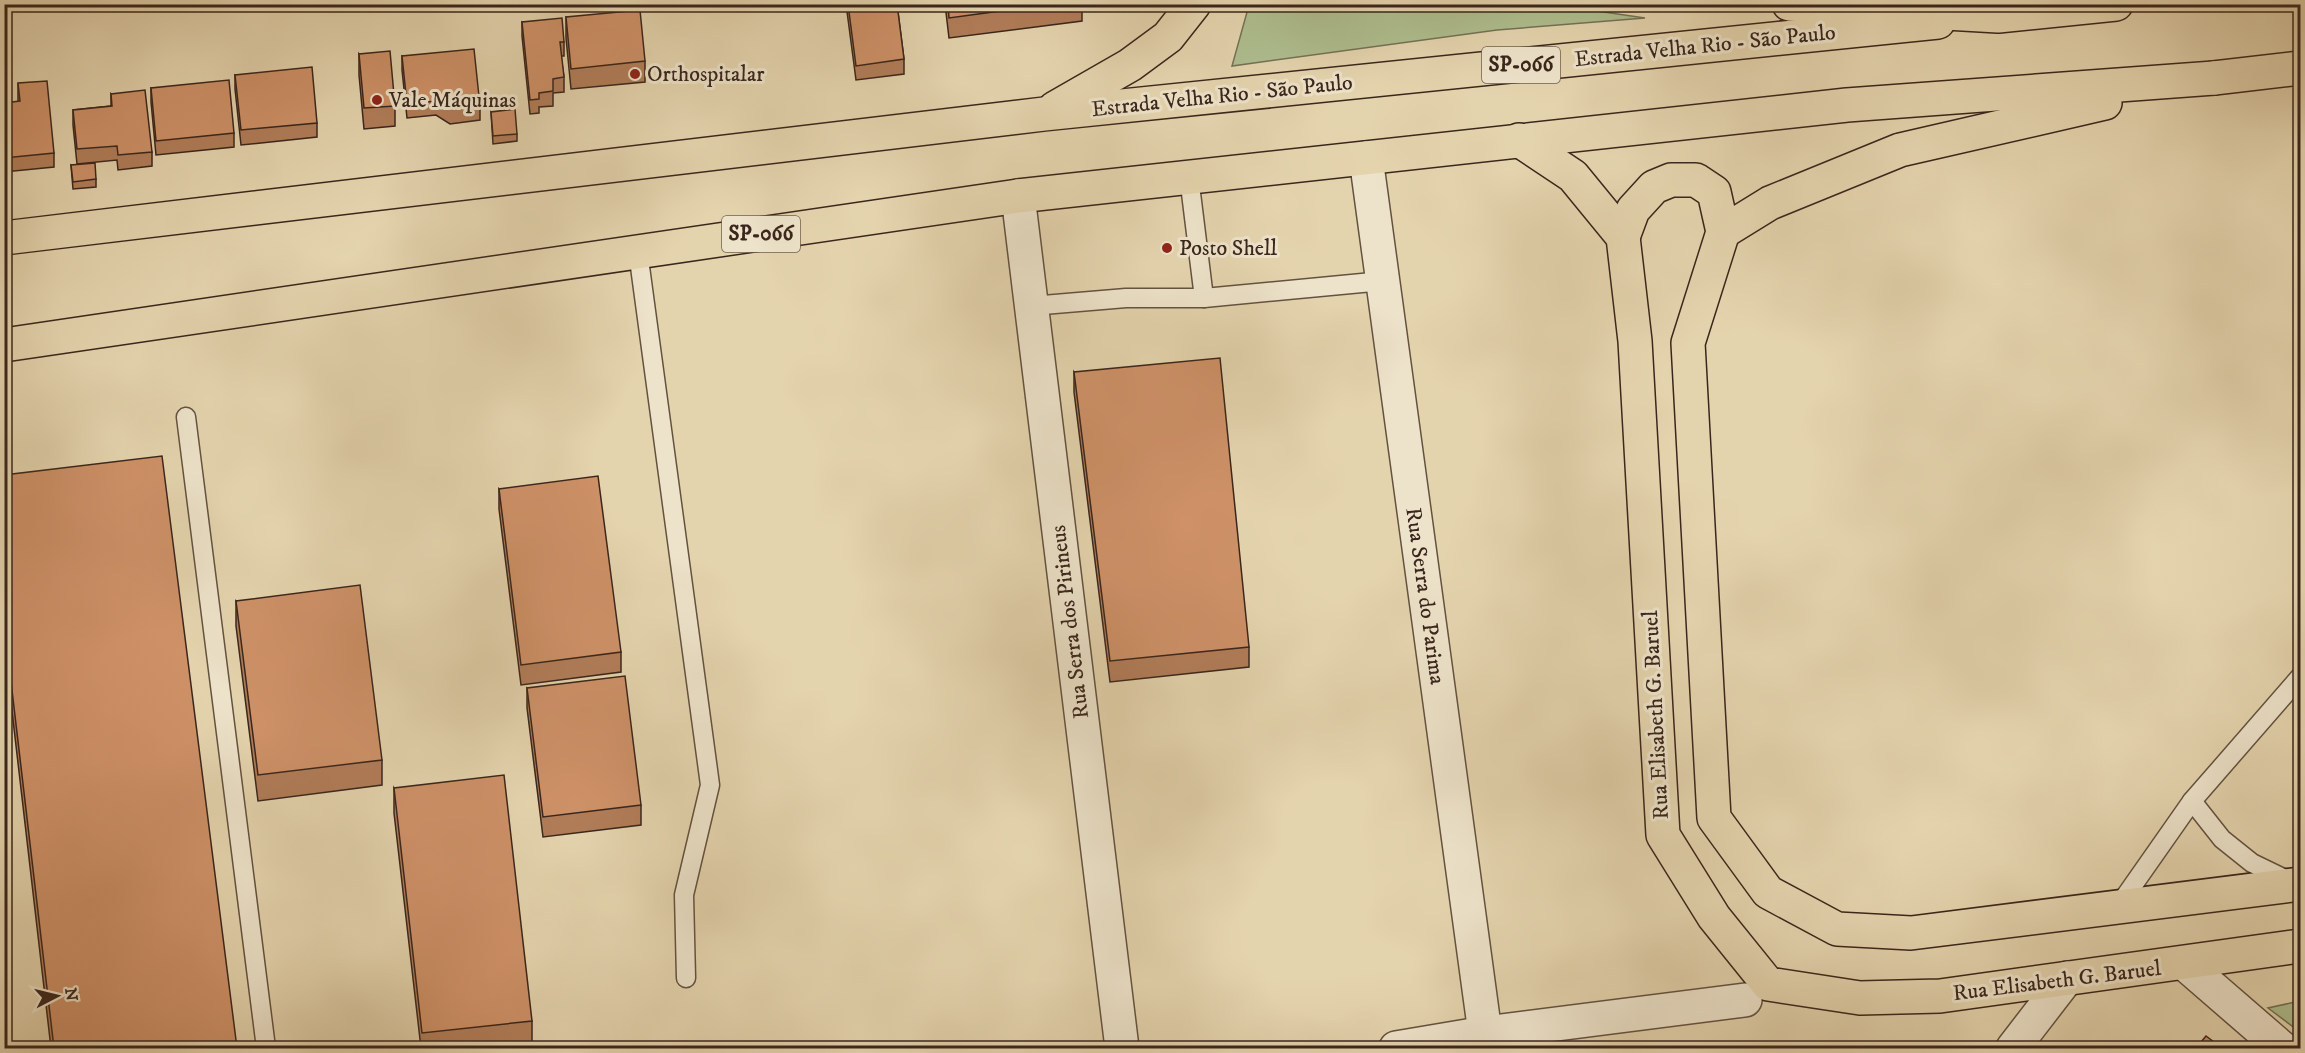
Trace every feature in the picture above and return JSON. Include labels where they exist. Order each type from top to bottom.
[{"type":"main road","points":[[1044,114],[1130,65],[1168,37],[1194,4]]},
{"type":"main road","points":[[1789,4],[1998,16]]},
{"type":"main road","name":"Estrada Velha Rio - São Paulo","points":[[1044,114],[2116,4]]},
{"type":"main road","name":"SP-066","points":[[4,345],[1018,196],[1847,105],[2214,78],[2301,68]]},
{"type":"main road","points":[[1723,232],[1770,203],[1900,150],[2214,78]]},
{"type":"main road","name":"SP-066","points":[[4,238],[1044,114]]},
{"type":"main road","points":[[1519,140],[1573,176],[1623,237]]},
{"type":"main road","points":[[1623,237],[1633,210],[1654,187],[1671,180],[1696,180],[1714,192],[1723,232],[1688,343],[1714,818],[1768,892],[1837,929],[1911,933],[2116,909],[2299,884]]},
{"type":"main road","name":"Rua Elisabeth G. Baruel","points":[[1623,237],[1635,341],[1663,835],[1714,917],[1768,984],[1860,998],[1940,996],[2185,964],[2301,946]]},
{"type":"street","name":"Rua Serra do Parima","points":[[1366,158],[1485,1033]]},
{"type":"street","name":"Rua Serra dos Pirineus","points":[[1018,196],[1122,1048]]},
{"type":"street","points":[[2185,964],[2282,1048]]},
{"type":"street","points":[[2013,1048],[2067,978]]},
{"type":"street","points":[[1396,1048],[1485,1033],[1745,1000]]},
{"type":"lane","points":[[1189,177],[1204,298]]},
{"type":"lane","points":[[638,252],[710,785],[684,895],[686,978]]},
{"type":"lane","points":[[1031,306],[1126,298],[1204,298],[1383,281]]},
{"type":"lane","points":[[186,417],[266,1048]]},
{"type":"lane","points":[[2116,909],[2192,801],[2301,677]]},
{"type":"lane","points":[[2192,801],[2222,839],[2252,863],[2299,884]]},
{"type":"green space","points":[[1549,4],[1645,18],[1497,30],[1232,66],[1249,5]]},
{"type":"green space","points":[[2300,1001],[2300,1032],[2268,1008]]},
{"type":"building","points":[[848,4],[897,4],[904,59],[856,66]]},
{"type":"building","points":[[948,4],[1052,4],[949,18]]},
{"type":"building","points":[[640,10],[645,61],[571,69],[566,17]]},
{"type":"building","points":[[562,18],[564,42],[560,42],[564,77],[553,79],[553,91],[539,93],[539,99],[530,100],[522,22]]},
{"type":"building","points":[[474,49],[480,106],[450,109],[436,101],[407,104],[402,56]]},
{"type":"building","points":[[390,51],[395,106],[364,108],[359,54]]},
{"type":"building","points":[[312,67],[317,123],[241,130],[235,75]]},
{"type":"building","points":[[229,80],[234,133],[156,141],[151,88]]},
{"type":"building","points":[[47,81],[54,153],[4,158],[4,103],[20,101],[18,83]]},
{"type":"building","points":[[145,90],[152,152],[118,155],[117,146],[77,149],[73,110],[112,106],[111,94]]},
{"type":"building","points":[[515,109],[517,134],[493,136],[491,112]]},
{"type":"building","points":[[95,163],[96,179],[73,182],[71,165]]},
{"type":"building","points":[[1220,358],[1249,647],[1110,661],[1074,372]]},
{"type":"building","points":[[162,456],[237,1048],[54,1048],[4,622],[4,475]]},
{"type":"building","points":[[598,476],[621,652],[521,665],[499,489]]},
{"type":"building","points":[[360,585],[382,760],[258,775],[236,601]]},
{"type":"building","points":[[625,676],[641,805],[543,817],[527,688]]},
{"type":"building","points":[[504,775],[532,1021],[422,1033],[394,788]]},
{"type":"building","points":[[2206,1036],[2222,1048],[2196,1048]]},
{"type":"place","name":"Orthospitalar","points":[[635,74]]},
{"type":"place","name":"Vale Máquinas","points":[[377,100]]},
{"type":"place","name":"Posto Shell","points":[[1167,248]]}]
